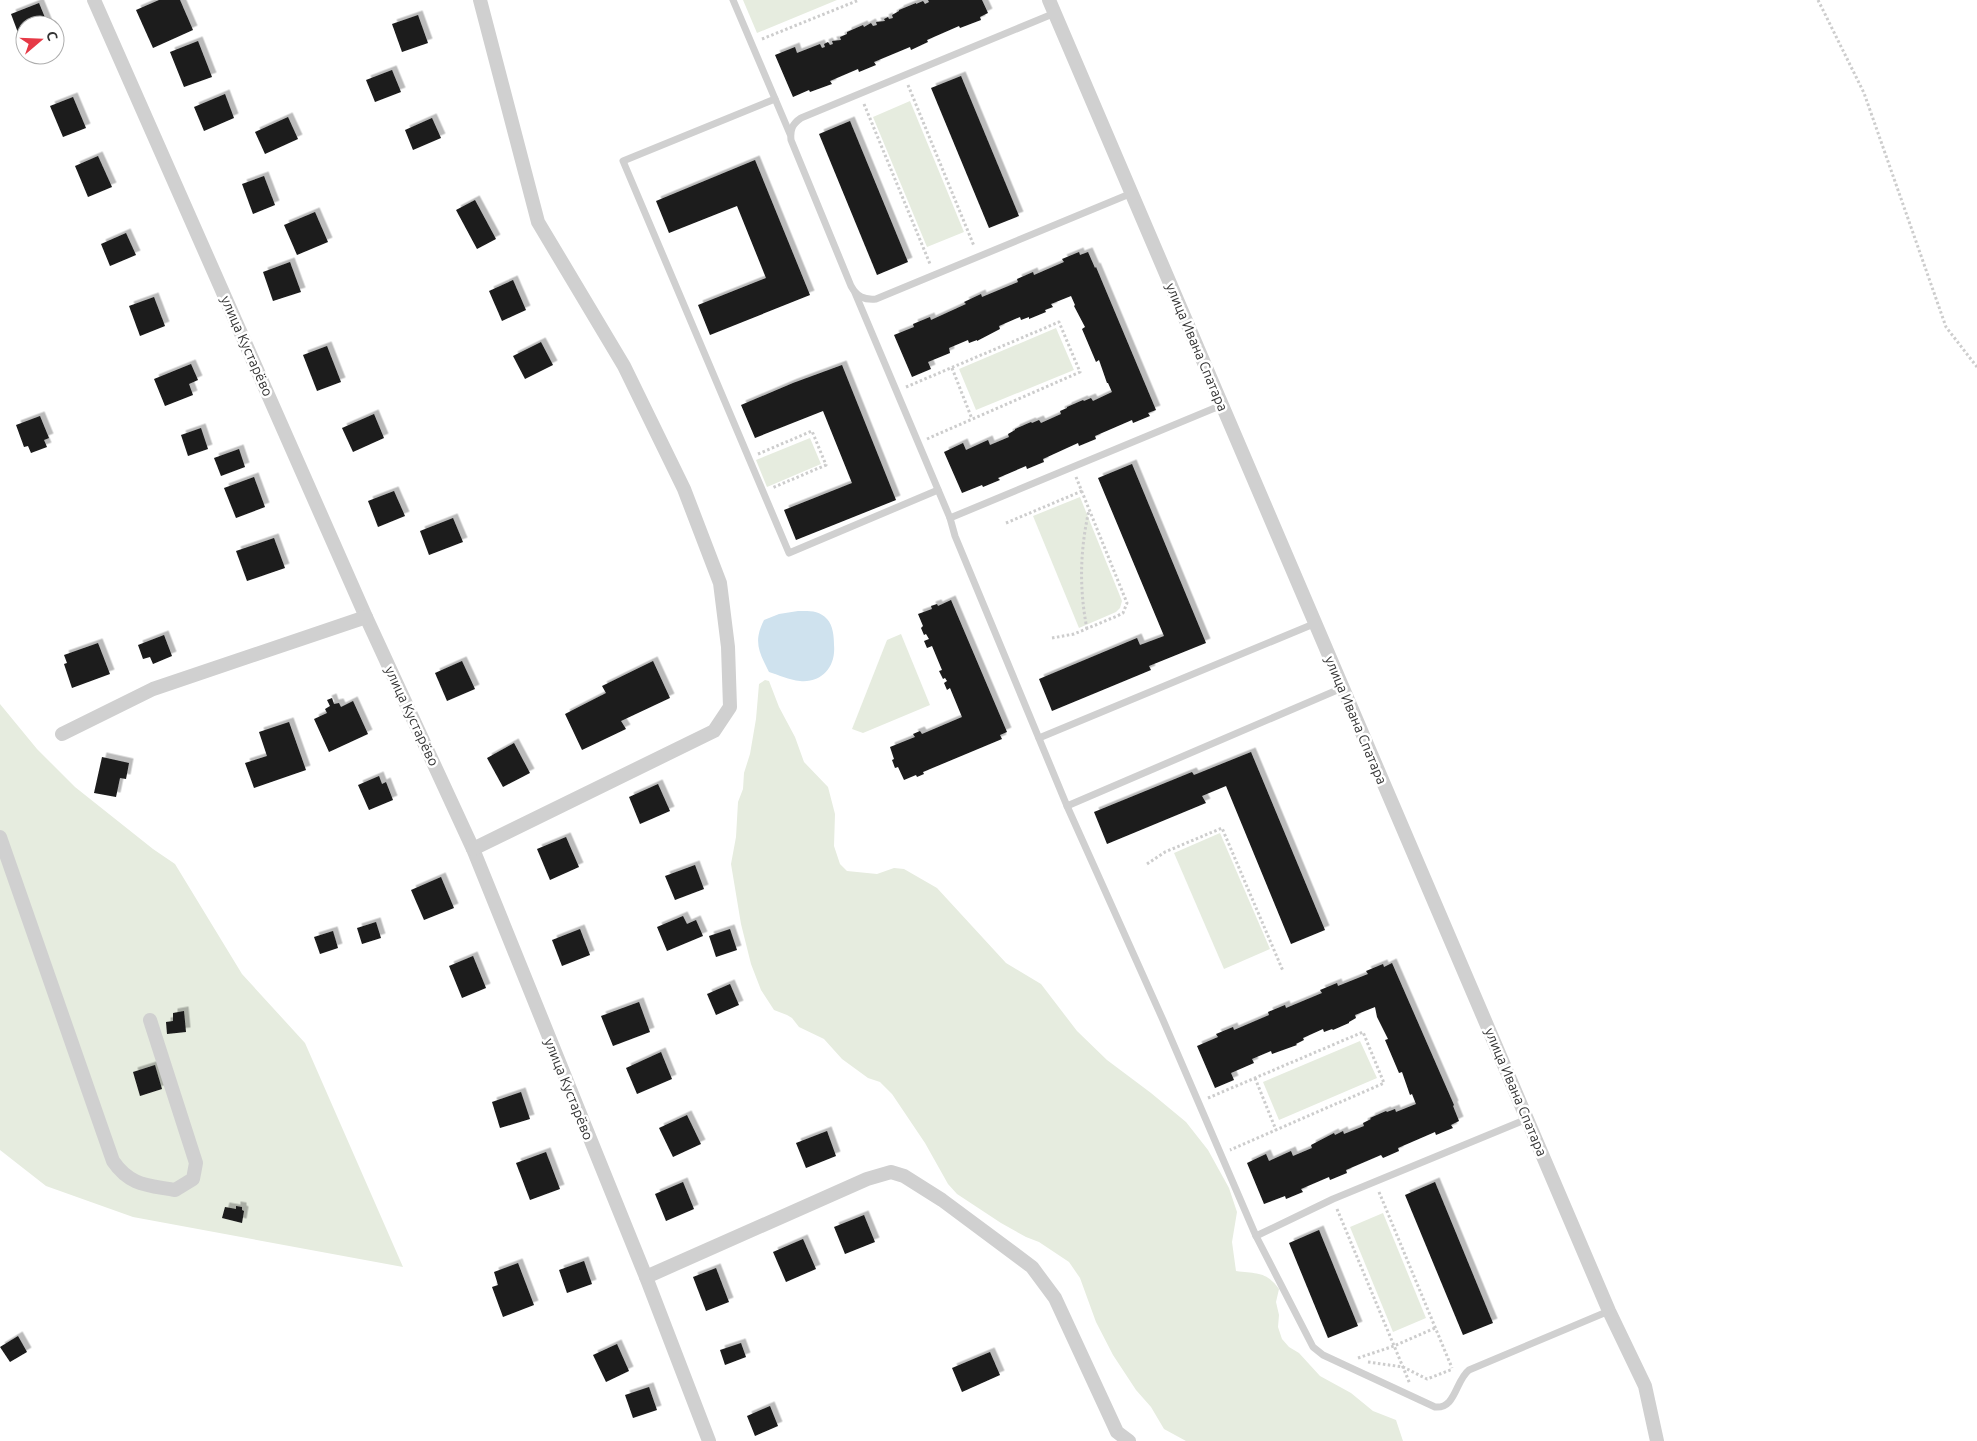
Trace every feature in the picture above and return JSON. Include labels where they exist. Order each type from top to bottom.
[{"type":"street","name":"улица Кустарёво","points":[[94,0],[366,617],[473,849],[646,1277],[709,1441]]},
{"type":"street","points":[[473,849],[714,731],[730,707],[728,646],[720,583],[684,489],[624,366],[538,222],[480,0]]},
{"type":"street","name":"улица Ивана Спатара","points":[[1049,0],[1609,1311],[1645,1386],[1657,1441]]},
{"type":"street","points":[[62,734],[153,690],[366,617]]},
{"type":"street","points":[[0,837],[113,1161],[120,1172],[137,1184],[175,1190],[193,1179],[196,1163],[150,1020]]},
{"type":"street","points":[[646,1277],[866,1179],[891,1172],[904,1176],[942,1200],[1025,1261],[1043,1279],[1055,1298],[1117,1432],[1129,1441]]},
{"type":"lane","points":[[733,0],[950,518],[959,545],[1067,806],[1199,1102],[1256,1236],[1309,1342],[1318,1351],[1338,1362],[1435,1407],[1442,1407],[1449,1404],[1458,1383],[1465,1373],[1474,1367],[1609,1311]]},
{"type":"lane","points":[[790,134],[792,127],[801,118],[1055,13]]},
{"type":"lane","points":[[775,98],[623,161],[788,553],[938,490]]},
{"type":"lane","points":[[855,293],[861,298],[868,300],[876,299],[1132,193]]},
{"type":"lane","points":[[950,518],[1222,405]]},
{"type":"lane","points":[[1039,738],[1316,623]]},
{"type":"lane","points":[[1067,806],[1342,688]]},
{"type":"lane","points":[[1256,1236],[1333,1199],[1527,1119]]},
{"type":"path","points":[[752,44],[859,0]]},
{"type":"path","points":[[1818,0],[1864,93],[1946,327],[1977,367]]},
{"type":"path","points":[[904,76],[979,257]]},
{"type":"path","points":[[860,94],[935,275]]},
{"type":"path","points":[[896,392],[1059,322],[1080,372],[918,443]]},
{"type":"path","points":[[952,368],[972,419]]},
{"type":"path","points":[[748,458],[812,431],[826,465],[763,492]]},
{"type":"path","points":[[1052,638],[1068,636],[1117,616],[1123,612],[1127,603],[1072,467]]},
{"type":"path","points":[[1006,523],[1082,491]]},
{"type":"path","points":[[1086,629],[1081,569],[1083,539],[1090,509]]},
{"type":"path","points":[[1147,864],[1165,852],[1222,828],[1283,971]]},
{"type":"path","points":[[1199,1102],[1364,1032],[1384,1083],[1221,1154]]},
{"type":"path","points":[[1255,1078],[1276,1130]]},
{"type":"path","points":[[1375,1182],[1458,1383]]},
{"type":"path","points":[[1333,1199],[1416,1398]]},
{"type":"path","points":[[1338,1362],[1354,1360],[1394,1346],[1435,1328]]},
{"type":"shaded area","points":[[743,0],[837,0],[757,33]]},
{"type":"shaded area","points":[[910,101],[964,232],[927,247],[873,117]]},
{"type":"shaded area","points":[[1056,328],[1074,370],[976,410],[959,369]]},
{"type":"shaded area","points":[[810,438],[821,464],[767,487],[756,460]]},
{"type":"shaded area","points":[[1080,497],[1122,601],[1120,608],[1116,612],[1079,628],[1033,516]]},
{"type":"shaded area","points":[[901,634],[930,705],[863,733],[852,729],[887,640]]},
{"type":"shaded area","points":[[765,680],[769,681],[779,707],[795,737],[804,762],[828,787],[835,814],[834,846],[840,864],[847,871],[877,874],[894,868],[904,869],[937,888],[1006,963],[1041,984],[1077,1031],[1107,1060],[1186,1122],[1208,1150],[1229,1188],[1237,1212],[1232,1242],[1236,1271],[1265,1276],[1279,1289],[1276,1302],[1279,1315],[1278,1327],[1282,1339],[1289,1347],[1299,1353],[1320,1376],[1351,1393],[1373,1411],[1396,1420],[1403,1441],[1186,1441],[1164,1429],[1151,1407],[1136,1390],[1113,1355],[1096,1322],[1080,1278],[1069,1262],[1039,1242],[1001,1223],[957,1194],[948,1184],[925,1143],[892,1094],[880,1082],[868,1078],[842,1059],[824,1039],[799,1027],[787,1015],[774,1010],[761,990],[751,964],[741,924],[731,864],[736,837],[738,802],[743,789],[744,773],[750,754],[759,684]]},
{"type":"shaded area","points":[[0,704],[37,749],[75,787],[153,849],[175,864],[242,974],[305,1043],[403,1267],[133,1217],[46,1186],[0,1150]]},
{"type":"shaded area","points":[[1220,833],[1270,949],[1224,969],[1174,853]]},
{"type":"shaded area","points":[[1360,1041],[1377,1078],[1279,1120],[1263,1082]]},
{"type":"shaded area","points":[[1383,1213],[1426,1318],[1393,1332],[1350,1227]]},
{"type":"water","points":[[798,611],[814,612],[824,616],[831,624],[833,635],[834,653],[830,667],[821,676],[808,681],[792,680],[769,672],[762,659],[758,641],[764,620],[779,614]]},
{"type":"building","points":[[159,0],[180,0],[193,30],[153,48],[136,10]]},
{"type":"building","points":[[928,0],[982,0],[988,13],[980,17],[981,20],[960,28],[959,26],[927,40],[928,42],[911,50],[910,47],[874,62],[876,65],[859,72],[858,69],[830,81],[832,84],[810,92],[809,90],[793,97],[775,55],[795,47],[797,53],[820,44],[822,48],[825,47],[824,44],[828,42],[830,45],[833,44],[832,41],[841,40],[840,37],[847,34],[847,32],[871,23],[873,26],[877,25],[876,22],[885,21],[884,19],[888,17],[889,19],[893,18],[892,15],[899,10],[923,1],[925,4],[929,2]]},
{"type":"building","points":[[39,3],[44,15],[15,15],[15,25],[11,14]]},
{"type":"building","points":[[418,15],[428,43],[402,52],[392,24]]},
{"type":"building","points":[[198,41],[212,77],[184,87],[170,52]]},
{"type":"building","points":[[392,70],[401,92],[375,102],[366,80]]},
{"type":"building","points":[[961,76],[1019,216],[989,228],[931,88]]},
{"type":"building","points":[[225,94],[234,118],[204,131],[194,107]]},
{"type":"building","points":[[73,97],[86,128],[63,137],[50,106]]},
{"type":"building","points":[[288,117],[298,139],[265,154],[255,132]]},
{"type":"building","points":[[432,118],[441,138],[413,150],[405,130]]},
{"type":"building","points":[[850,121],[908,262],[877,275],[819,134]]},
{"type":"building","points":[[98,156],[112,187],[88,197],[75,166]]},
{"type":"building","points":[[755,160],[810,295],[710,335],[698,305],[766,278],[737,206],[669,233],[656,201]]},
{"type":"building","points":[[264,176],[275,205],[253,214],[242,184]]},
{"type":"building","points":[[475,200],[496,239],[477,249],[456,210]]},
{"type":"building","points":[[315,212],[328,242],[297,255],[284,225]]},
{"type":"building","points":[[126,233],[136,255],[110,266],[101,244]]},
{"type":"building","points":[[1079,252],[1080,255],[1088,252],[1096,267],[1156,410],[1148,413],[1150,416],[1133,423],[1132,420],[1095,436],[1096,439],[1079,446],[1078,443],[1043,459],[1044,462],[1027,469],[1026,466],[998,478],[1000,480],[962,493],[944,452],[963,443],[966,450],[988,440],[990,445],[1009,437],[1008,434],[1015,429],[1031,422],[1039,420],[1041,423],[1061,414],[1060,411],[1083,400],[1091,398],[1093,401],[1112,392],[1099,360],[1096,362],[1082,329],[1085,327],[1071,296],[1051,304],[1053,307],[1045,310],[1046,312],[1029,319],[1029,317],[1021,320],[1020,317],[999,326],[1000,329],[977,341],[969,343],[968,340],[949,348],[950,353],[928,362],[931,369],[912,377],[894,335],[914,327],[913,324],[930,317],[931,320],[966,304],[964,302],[981,294],[982,297],[1018,282],[1017,279],[1033,272],[1034,275],[1064,262],[1062,259]]},
{"type":"building","points":[[290,262],[301,292],[273,301],[263,272]]},
{"type":"building","points":[[513,280],[526,310],[502,321],[489,291]]},
{"type":"building","points":[[154,297],[165,326],[140,336],[129,306]]},
{"type":"building","points":[[541,342],[553,365],[525,379],[513,356]]},
{"type":"building","points":[[327,346],[341,382],[317,391],[303,355]]},
{"type":"building","points":[[191,364],[198,380],[189,384],[193,395],[165,406],[154,379]]},
{"type":"building","points":[[842,365],[896,500],[796,540],[784,510],[852,483],[823,411],[755,438],[741,405]]},
{"type":"building","points":[[374,414],[384,438],[353,452],[342,428]]},
{"type":"building","points":[[40,416],[49,438],[44,440],[47,447],[31,453],[28,446],[24,447],[16,425]]},
{"type":"building","points":[[201,428],[208,449],[188,456],[181,435]]},
{"type":"building","points":[[239,449],[245,467],[221,476],[214,458]]},
{"type":"building","points":[[1132,464],[1206,643],[1149,666],[1151,670],[1052,711],[1039,679],[1137,638],[1140,645],[1164,636],[1098,478]]},
{"type":"building","points":[[254,477],[265,507],[236,518],[224,488]]},
{"type":"building","points":[[394,491],[405,516],[378,527],[368,501]]},
{"type":"building","points":[[453,518],[463,542],[429,555],[420,531]]},
{"type":"building","points":[[274,538],[285,568],[247,581],[236,551]]},
{"type":"building","points":[[951,600],[1007,732],[1000,735],[1002,739],[923,772],[924,774],[917,777],[916,775],[904,780],[898,767],[895,768],[890,747],[915,737],[913,734],[920,731],[922,734],[962,717],[950,688],[947,690],[944,683],[947,681],[945,678],[943,679],[939,671],[942,670],[932,646],[927,648],[924,641],[929,639],[926,634],[924,635],[921,628],[923,626],[918,614],[932,609],[931,606],[937,604],[938,606]]},
{"type":"building","points":[[164,635],[172,656],[153,664],[150,657],[143,659],[138,645]]},
{"type":"building","points":[[98,643],[110,674],[72,688],[64,664],[67,663],[64,655]]},
{"type":"building","points":[[462,661],[475,689],[447,701],[435,673]]},
{"type":"building","points":[[653,661],[670,698],[621,721],[626,729],[582,750],[565,714],[606,693],[602,686]]},
{"type":"building","points":[[332,698],[334,704],[339,703],[341,707],[353,701],[368,734],[329,752],[314,719],[327,713],[325,709],[330,706],[327,700]]},
{"type":"building","points":[[289,722],[306,770],[254,788],[245,763],[267,756],[259,732]]},
{"type":"building","points":[[514,743],[530,773],[503,787],[487,758]]},
{"type":"building","points":[[1251,752],[1325,930],[1291,944],[1226,786],[1202,796],[1206,803],[1107,844],[1094,812],[1192,772],[1194,775]]},
{"type":"building","points":[[102,757],[129,763],[126,779],[120,778],[116,797],[94,793]]},
{"type":"building","points":[[379,776],[382,784],[386,782],[393,800],[369,810],[358,785]]},
{"type":"building","points":[[658,784],[670,811],[640,824],[629,797]]},
{"type":"building","points":[[566,837],[579,867],[550,880],[537,849]]},
{"type":"building","points":[[695,865],[704,889],[675,900],[665,876]]},
{"type":"building","points":[[441,877],[454,908],[424,920],[411,890]]},
{"type":"building","points":[[683,916],[687,924],[696,920],[703,936],[667,951],[657,927]]},
{"type":"building","points":[[376,922],[381,938],[362,944],[357,928]]},
{"type":"building","points":[[580,929],[590,955],[562,966],[552,940]]},
{"type":"building","points":[[730,929],[737,950],[716,957],[709,936]]},
{"type":"building","points":[[333,931],[338,948],[320,954],[314,937]]},
{"type":"building","points":[[473,956],[486,988],[462,998],[449,966]]},
{"type":"building","points":[[1392,963],[1454,1105],[1459,1121],[1451,1125],[1453,1128],[1436,1135],[1435,1132],[1398,1148],[1399,1151],[1383,1158],[1381,1155],[1346,1170],[1347,1173],[1330,1180],[1329,1177],[1301,1189],[1303,1192],[1286,1199],[1285,1196],[1264,1204],[1247,1163],[1266,1154],[1269,1161],[1291,1151],[1293,1156],[1312,1148],[1311,1145],[1334,1133],[1335,1135],[1343,1131],[1344,1134],[1364,1126],[1363,1123],[1370,1118],[1386,1111],[1395,1109],[1396,1112],[1416,1104],[1412,1094],[1410,1095],[1402,1072],[1399,1073],[1385,1040],[1388,1039],[1377,1017],[1375,1007],[1355,1015],[1356,1018],[1349,1023],[1333,1030],[1324,1032],[1323,1029],[1303,1038],[1304,1040],[1297,1045],[1272,1054],[1271,1051],[1252,1059],[1254,1063],[1231,1073],[1234,1080],[1215,1088],[1197,1046],[1218,1037],[1216,1034],[1233,1027],[1234,1030],[1269,1015],[1268,1012],[1285,1005],[1286,1008],[1322,993],[1320,990],[1337,983],[1338,986],[1368,974],[1366,971],[1383,964],[1384,967]]},
{"type":"building","points":[[730,984],[739,1005],[716,1015],[707,994]]},
{"type":"building","points":[[639,1002],[650,1032],[613,1046],[601,1016]]},
{"type":"building","points":[[184,1011],[186,1032],[167,1034],[166,1022],[173,1021],[173,1013]]},
{"type":"building","points":[[661,1052],[672,1079],[637,1094],[626,1068]]},
{"type":"building","points":[[155,1065],[162,1089],[140,1096],[133,1072]]},
{"type":"building","points":[[521,1092],[530,1119],[500,1128],[492,1102]]},
{"type":"building","points":[[687,1115],[701,1144],[673,1157],[659,1128]]},
{"type":"building","points":[[827,1131],[836,1156],[806,1168],[796,1143]]},
{"type":"building","points":[[546,1152],[560,1189],[530,1200],[516,1163]]},
{"type":"building","points":[[683,1182],[694,1209],[666,1221],[655,1194]]},
{"type":"building","points":[[1435,1182],[1493,1323],[1463,1335],[1405,1195]]},
{"type":"building","points":[[236,1206],[242,1207],[244,1211],[242,1223],[222,1218],[225,1207],[236,1209]]},
{"type":"building","points":[[864,1215],[875,1242],[845,1254],[834,1227]]},
{"type":"building","points":[[1319,1230],[1358,1326],[1328,1338],[1289,1243]]},
{"type":"building","points":[[803,1239],[816,1269],[786,1282],[773,1252]]},
{"type":"building","points":[[584,1261],[592,1284],[567,1293],[559,1270]]},
{"type":"building","points":[[518,1263],[534,1305],[503,1317],[492,1287],[498,1285],[494,1272]]},
{"type":"building","points":[[716,1268],[729,1302],[706,1311],[693,1277]]},
{"type":"building","points":[[18,1336],[27,1352],[10,1362],[0,1347]]},
{"type":"building","points":[[741,1343],[746,1357],[725,1365],[720,1350]]},
{"type":"building","points":[[617,1344],[629,1371],[606,1382],[593,1355]]},
{"type":"building","points":[[990,1352],[1000,1375],[962,1392],[952,1368]]},
{"type":"building","points":[[649,1387],[657,1410],[633,1418],[625,1395]]},
{"type":"building","points":[[770,1406],[778,1426],[755,1436],[747,1416]]}]
